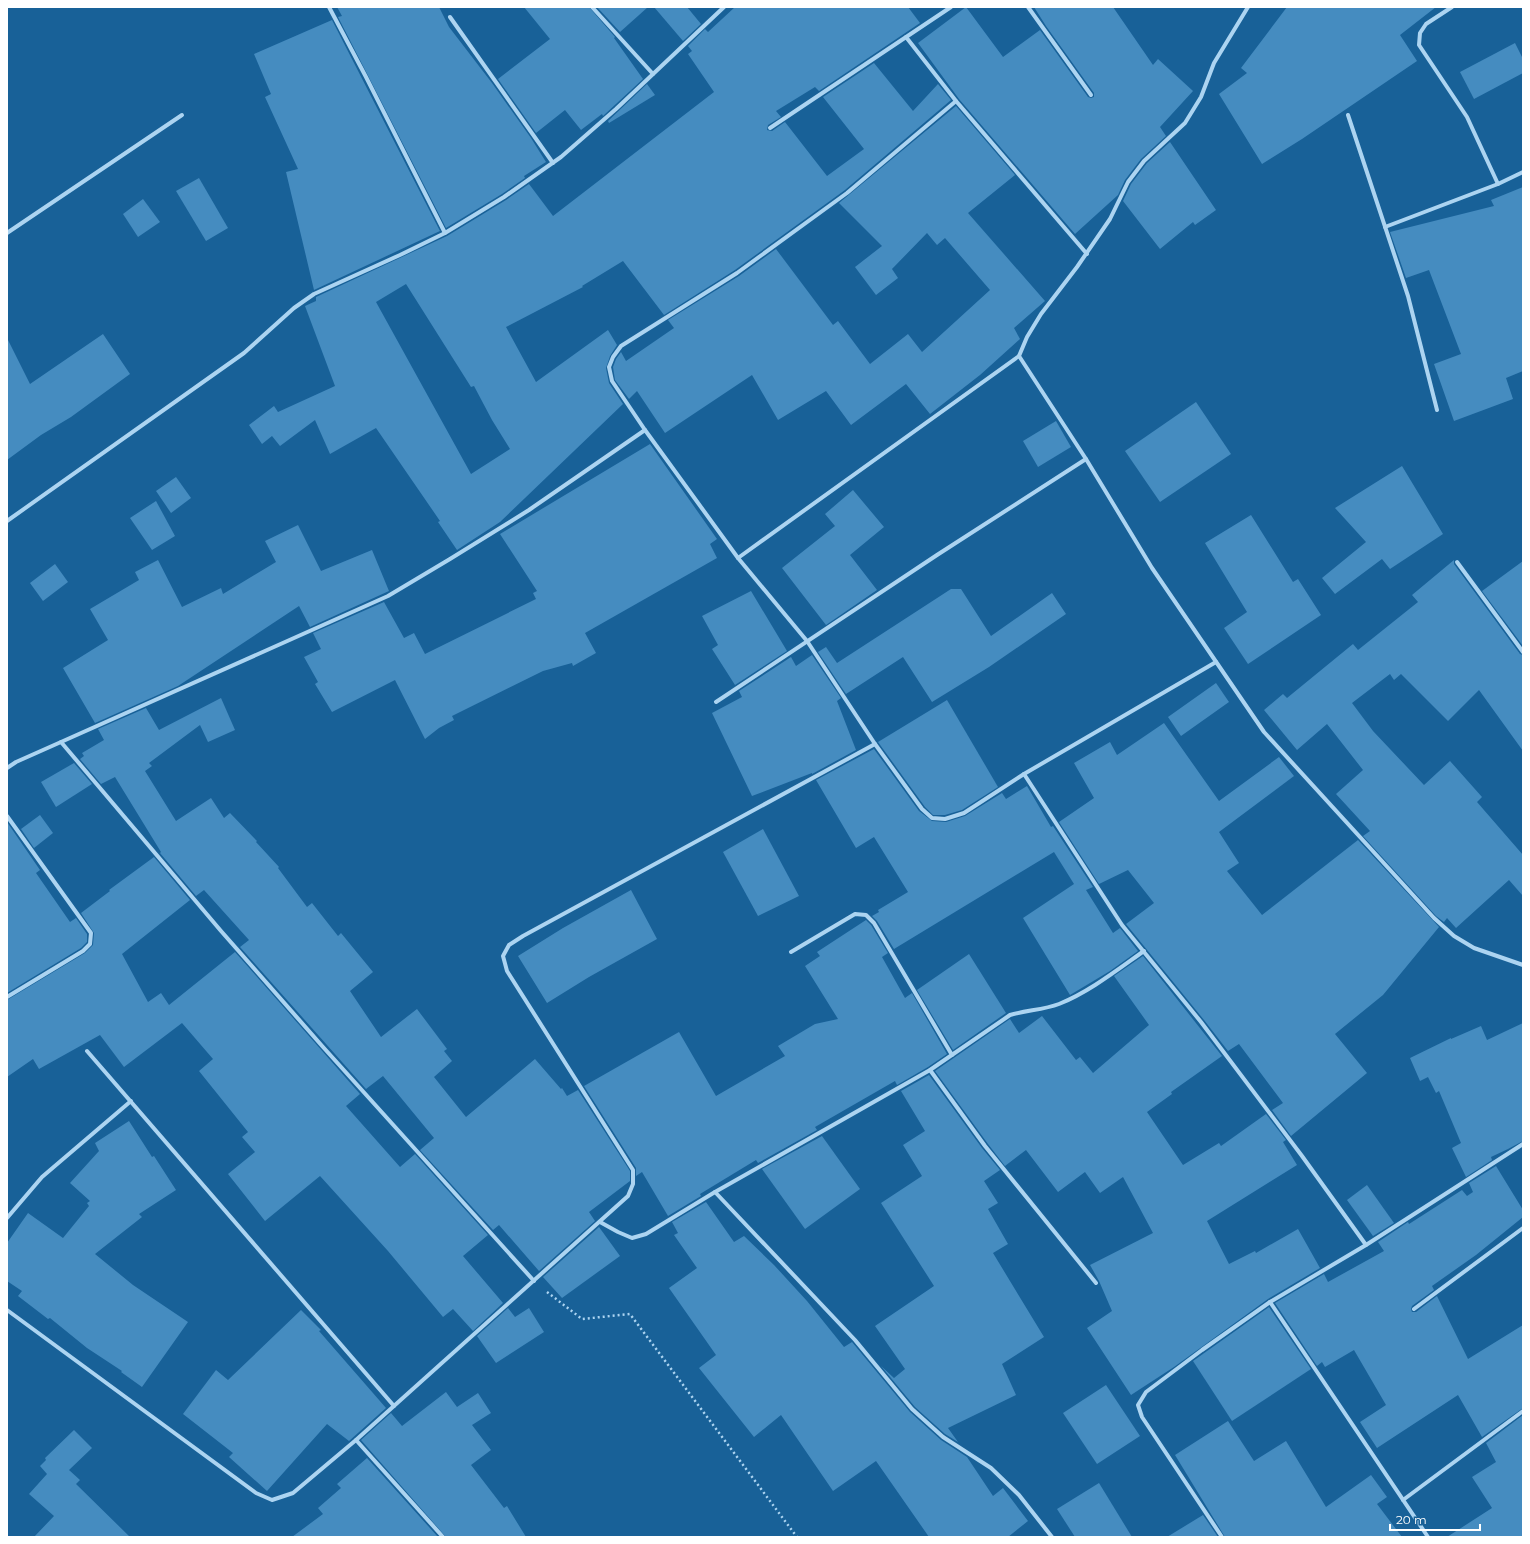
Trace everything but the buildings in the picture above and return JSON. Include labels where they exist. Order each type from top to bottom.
[{"type":"street","points":[[329,7],[366,76],[445,233]]},
{"type":"street","points":[[592,7],[653,74]]},
{"type":"street","points":[[7,521],[244,353],[294,308],[314,294],[445,233],[504,197],[553,163],[616,109],[724,7]]},
{"type":"street","points":[[770,128],[951,7]]},
{"type":"street","points":[[1028,7],[1091,95]]},
{"type":"street","points":[[738,558],[1019,356],[1027,337],[1041,314],[1110,219],[1128,182],[1144,161],[1185,123],[1201,97],[1214,63],[1248,7]]},
{"type":"street","points":[[1452,7],[1426,24],[1420,33],[1419,45],[1468,117],[1498,184]]},
{"type":"street","points":[[450,17],[553,163]]},
{"type":"street","points":[[906,37],[956,101],[1086,254]]},
{"type":"street","points":[[956,101],[846,193],[737,273],[621,346],[613,357],[609,367],[612,381],[645,430],[738,558],[807,641],[875,744],[922,809],[932,818],[945,819],[964,813],[1024,774],[1216,662]]},
{"type":"street","points":[[7,234],[182,115]]},
{"type":"street","points":[[1348,115],[1408,296],[1437,410]]},
{"type":"street","points":[[1385,227],[1498,184],[1523,172]]},
{"type":"street","points":[[1019,356],[1086,459],[1152,568],[1264,732],[1434,918],[1454,936],[1474,948],[1523,965]]},
{"type":"street","points":[[7,768],[16,762],[388,596],[529,510],[645,430]]},
{"type":"street","points":[[716,702],[937,555],[1086,459]]},
{"type":"street","points":[[1457,562],[1523,652]]},
{"type":"street","points":[[61,742],[312,1036],[534,1282]]},
{"type":"street","points":[[7,1310],[256,1493],[272,1500],[293,1493],[356,1440],[534,1282],[628,1196],[633,1184],[632,1170],[506,971],[503,956],[509,945],[529,932],[875,744]]},
{"type":"street","points":[[1024,774],[1122,926],[1201,1022],[1302,1156],[1366,1245]]},
{"type":"street","points":[[7,816],[91,933],[90,944],[83,952],[7,997]]},
{"type":"street","points":[[791,952],[854,914],[866,915],[874,923],[952,1055]]},
{"type":"street","points":[[600,1222],[632,1238],[646,1234],[715,1192],[930,1070],[1010,1015],[1025,1010],[1043,1009],[1060,1004],[1086,990],[1144,951]]},
{"type":"street","points":[[87,1050],[394,1406]]},
{"type":"street","points":[[930,1070],[985,1146],[1096,1283]]},
{"type":"street","points":[[7,1218],[42,1177],[131,1101]]},
{"type":"street","points":[[1222,1537],[1142,1416],[1138,1405],[1146,1392],[1270,1302],[1366,1245],[1523,1144]]},
{"type":"street","points":[[715,1192],[855,1340],[912,1409],[943,1437],[996,1474],[1019,1495],[1052,1537]]},
{"type":"street","points":[[1414,1309],[1523,1228]]},
{"type":"street","points":[[1270,1302],[1428,1537]]},
{"type":"street","points":[[1403,1500],[1523,1411]]},
{"type":"street","points":[[356,1440],[444,1537]]},
{"type":"path","points":[[534,1282],[582,1319],[630,1314],[797,1537]]}]
